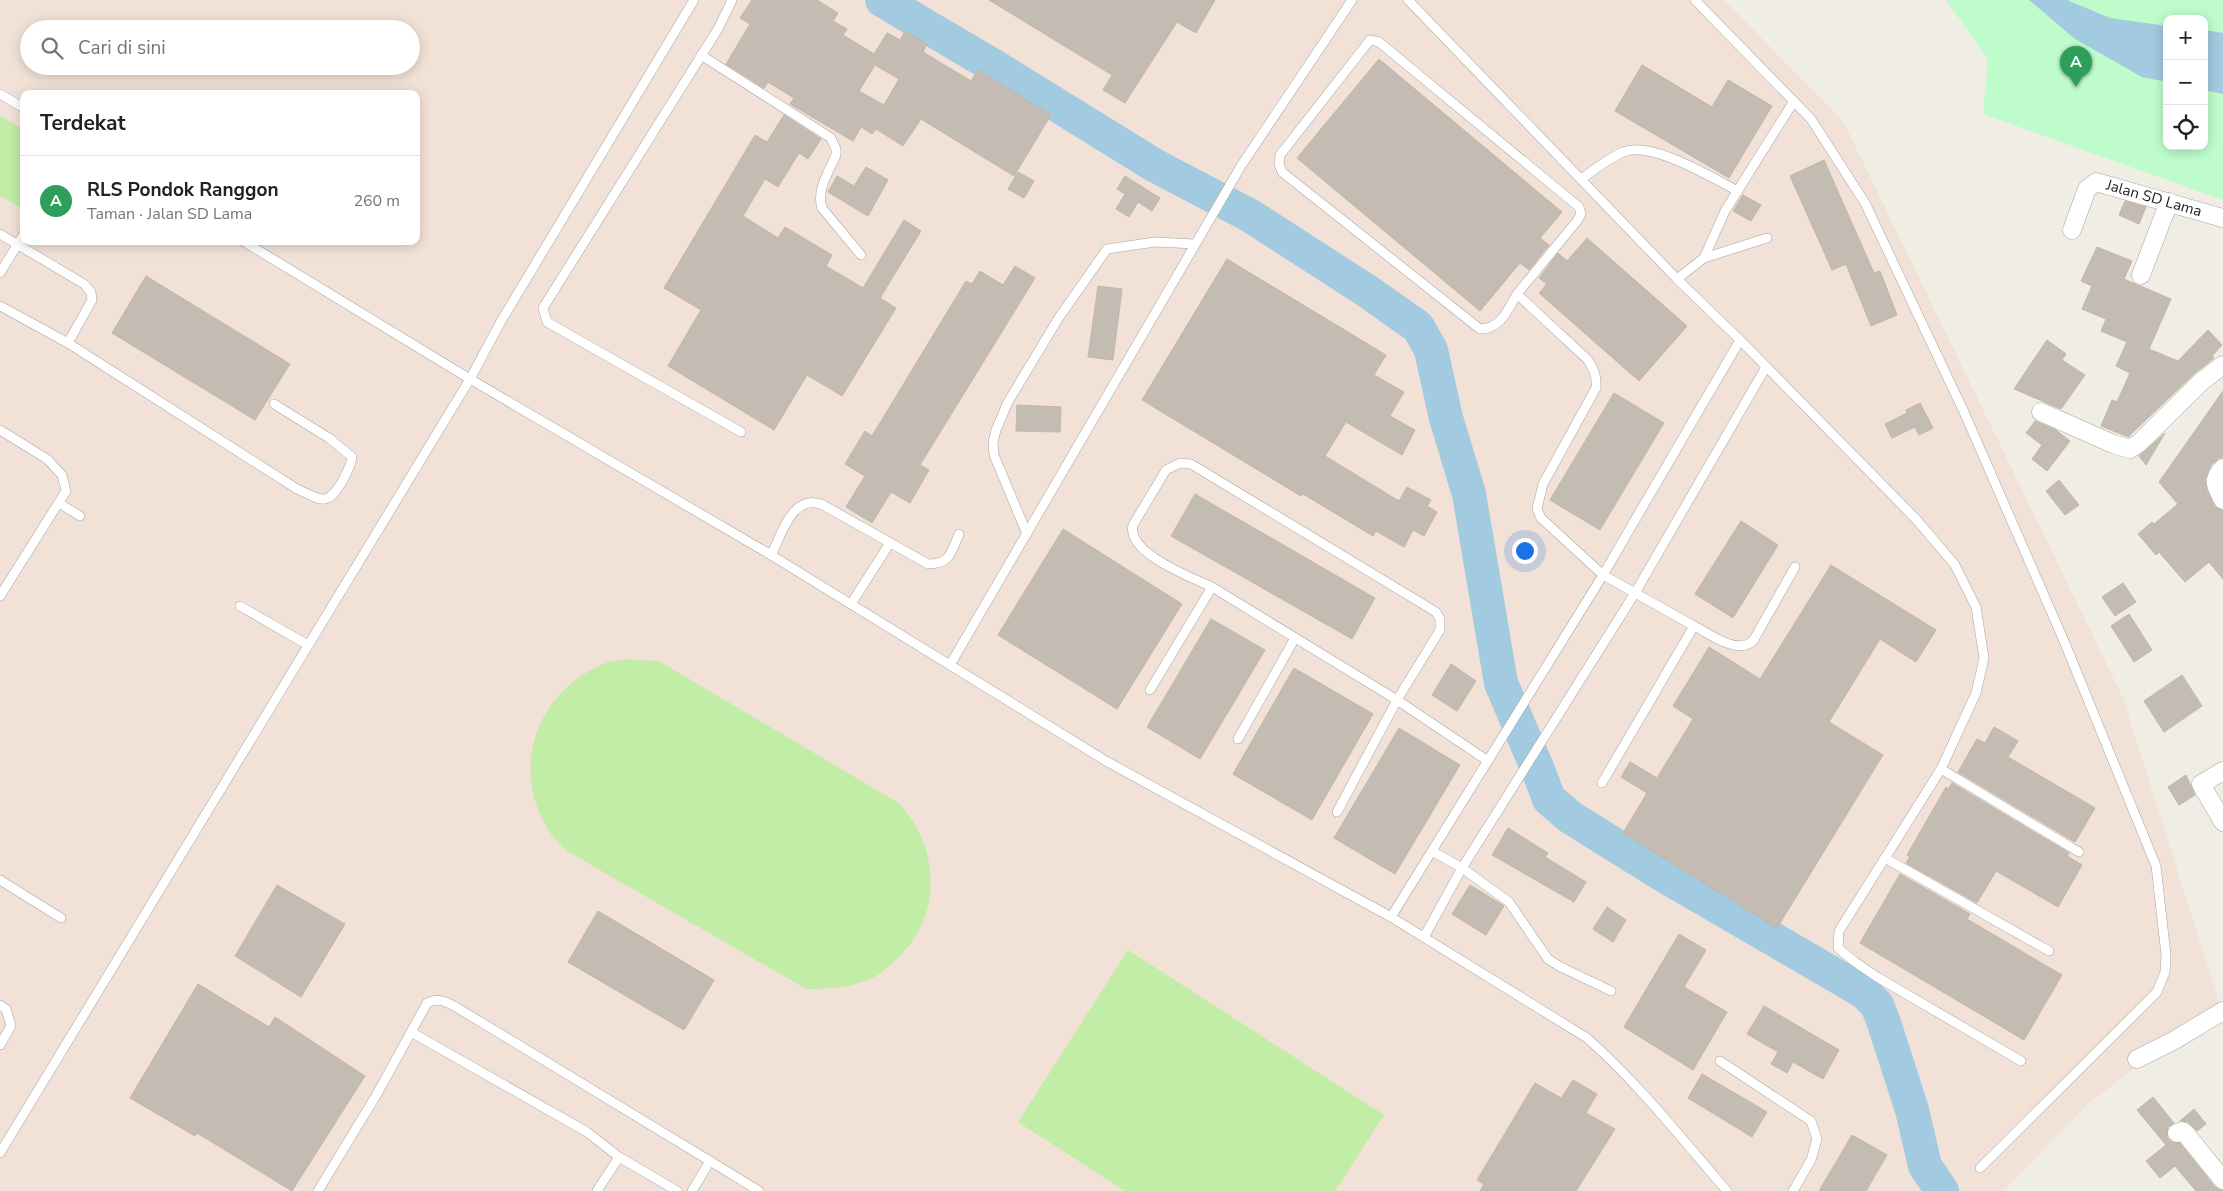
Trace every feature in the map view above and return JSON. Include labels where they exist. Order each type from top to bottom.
[{"type":"street","name":"Jalan SD Lama","points":[[2072,230],[2087,189],[2096,182],[2223,218]]},
{"type":"street","points":[[2141,275],[2169,202]]},
{"type":"street","points":[[2041,412],[2101,439],[2130,449],[2135,448],[2202,381],[2223,365]]},
{"type":"street","points":[[2223,468],[2215,478],[2215,486],[2223,500]]},
{"type":"street","points":[[2223,771],[2201,784],[2223,822]]},
{"type":"street","points":[[2137,1059],[2173,1041],[2223,1011]]},
{"type":"street","points":[[2177,1133],[2182,1131],[2185,1133],[2223,1180]]},
{"type":"lane","points":[[0,1153],[470,379],[500,322],[694,0]]},
{"type":"lane","points":[[732,0],[718,29],[546,300],[543,315],[546,322],[741,432]]},
{"type":"lane","points":[[950,666],[1241,166],[1352,0]]},
{"type":"lane","points":[[1408,0],[1677,280],[1740,340],[1927,532],[1955,565],[1976,607],[1984,658],[1976,693],[1941,769],[1839,931],[1838,948],[1854,962],[1877,977],[2021,1061]]},
{"type":"lane","points":[[1695,0],[1811,119],[1865,203],[1960,403],[2068,649],[2156,866],[2166,955],[2165,972],[2157,992],[1980,1168]]},
{"type":"lane","points":[[1370,40],[1379,42],[1579,207],[1581,214],[1517,294],[1500,322],[1489,329],[1480,329],[1282,172],[1279,164],[1280,155],[1370,40]]},
{"type":"lane","points":[[701,55],[832,138],[835,144],[836,155],[821,189],[820,202],[822,208],[860,255]]},
{"type":"lane","points":[[0,94],[20,106]]},
{"type":"lane","points":[[1704,258],[1725,212],[1794,101]]},
{"type":"lane","points":[[1581,179],[1625,151],[1649,150],[1675,159],[1738,192]]},
{"type":"lane","points":[[0,234],[84,284],[91,292],[92,300],[68,344]]},
{"type":"lane","points":[[1677,280],[1704,258],[1767,238]]},
{"type":"lane","points":[[0,273],[20,240]]},
{"type":"lane","points":[[1027,534],[994,455],[993,442],[996,430],[1008,402],[1058,319],[1107,249],[1154,242],[1195,244]]},
{"type":"lane","points":[[250,245],[470,379],[770,555],[1106,761],[1391,917],[1587,1038],[1613,1061],[1643,1093],[1727,1191]]},
{"type":"lane","points":[[1517,294],[1587,359],[1594,369],[1597,378],[1596,388],[1543,484],[1537,509],[1541,518],[1603,575],[1730,644],[1741,646],[1748,645],[1753,641],[1795,566]]},
{"type":"lane","points":[[0,306],[68,344],[297,489],[317,499],[327,499],[334,495],[351,465],[352,458],[329,438],[274,404]]},
{"type":"lane","points":[[1391,917],[1603,575],[1740,340]]},
{"type":"lane","points":[[1424,937],[1462,868],[1635,593],[1766,367]]},
{"type":"lane","points":[[0,430],[47,459],[62,475],[66,492],[0,596]]},
{"type":"lane","points":[[1337,812],[1397,700],[1440,630],[1440,619],[1436,612],[1191,464],[1180,463],[1166,470],[1133,525],[1132,532],[1135,541],[1150,556],[1212,587],[1397,700],[1488,761]]},
{"type":"lane","points":[[770,555],[796,507],[814,501],[928,564],[940,564],[948,558],[959,534]]},
{"type":"lane","points":[[59,503],[80,516]]},
{"type":"lane","points":[[851,604],[890,543]]},
{"type":"lane","points":[[1150,690],[1212,587]]},
{"type":"lane","points":[[240,606],[308,645]]},
{"type":"lane","points":[[1602,783],[1694,626]]},
{"type":"lane","points":[[1238,739],[1295,638]]},
{"type":"lane","points":[[1941,769],[2079,852]]},
{"type":"lane","points":[[1432,851],[1462,868],[1510,902],[1548,959],[1611,991]]},
{"type":"lane","points":[[1885,858],[2049,950]]},
{"type":"lane","points":[[0,880],[61,918]]},
{"type":"lane","points":[[318,1191],[372,1102],[427,1003],[435,999],[444,1001],[759,1191]]},
{"type":"lane","points":[[0,1005],[6,1009],[12,1026],[0,1045]]},
{"type":"lane","points":[[411,1032],[587,1132],[619,1157],[678,1191]]},
{"type":"lane","points":[[1720,1061],[1811,1121],[1817,1139],[1811,1160],[1793,1191]]},
{"type":"lane","points":[[597,1191],[619,1157]]},
{"type":"lane","points":[[692,1191],[710,1161]]},
{"type":"shaded area","points":[[0,0],[1724,0],[1843,121],[2123,698],[2219,1002],[2088,1104],[2003,1191],[0,1191]]},
{"type":"green space","points":[[1946,0],[2223,0],[2223,200],[1983,114],[1988,59]]},
{"type":"green space","points":[[0,116],[20,128],[20,205],[19,207],[0,196]]},
{"type":"green space","points":[[627,659],[659,661],[900,804],[913,821],[922,840],[931,880],[924,920],[914,939],[886,969],[870,979],[847,986],[806,989],[567,851],[553,837],[537,808],[531,783],[531,759],[536,736],[545,714],[560,695],[578,678],[604,664]]},
{"type":"green space","points":[[1128,950],[1384,1115],[1335,1191],[1125,1191],[1018,1122]]},
{"type":"water","points":[[2029,0],[2067,0],[2110,18],[2163,25],[2163,81],[2142,77],[2075,39]]},
{"type":"water","points":[[2208,31],[2223,33],[2223,94],[2208,91]]},
{"type":"building","points":[[752,0],[817,0],[838,13],[833,21],[847,29],[843,35],[874,54],[887,33],[900,40],[905,31],[927,44],[923,52],[971,81],[978,70],[1051,115],[1014,176],[921,119],[903,146],[876,129],[872,134],[861,127],[853,141],[790,104],[794,98],[768,82],[764,88],[726,64],[750,24],[740,18]],"holes":[[[875,65],[899,79],[884,105],[859,91]]]},
{"type":"building","points":[[989,0],[1215,0],[1196,33],[1177,22],[1125,103],[1103,90],[1112,75]]},
{"type":"building","points":[[1379,59],[1562,212],[1540,238],[1549,245],[1529,270],[1520,263],[1480,311],[1297,158]]},
{"type":"building","points":[[1642,65],[1712,107],[1728,80],[1772,106],[1729,178],[1615,111]]},
{"type":"building","points":[[784,115],[821,139],[808,159],[799,153],[778,187],[765,179],[743,216],[778,238],[785,227],[832,255],[826,266],[863,288],[904,220],[921,231],[880,298],[896,308],[842,396],[807,375],[774,430],[668,366],[701,310],[664,288],[755,135],[767,142]]},
{"type":"building","points":[[1824,160],[1874,273],[1880,271],[1897,315],[1871,326],[1846,264],[1832,270],[1790,176]]},
{"type":"building","points":[[866,167],[888,180],[868,216],[828,192],[837,176],[854,186]]},
{"type":"building","points":[[1018,172],[1034,181],[1024,198],[1008,189]]},
{"type":"building","points":[[1125,176],[1160,198],[1152,211],[1138,202],[1129,217],[1116,209],[1125,194],[1117,189]]},
{"type":"building","points":[[1743,195],[1761,205],[1751,221],[1733,211]]},
{"type":"building","points":[[2125,201],[2146,207],[2139,224],[2119,215]]},
{"type":"building","points":[[1587,238],[1687,326],[1639,381],[1539,293],[1547,284],[1539,278],[1558,253],[1567,261]]},
{"type":"building","points":[[2097,247],[2132,261],[2124,279],[2171,299],[2149,349],[2178,361],[2208,330],[2222,345],[2212,356],[2213,359],[2195,373],[2128,437],[2101,426],[2112,400],[2117,402],[2130,373],[2116,366],[2127,342],[2101,331],[2106,319],[2082,309],[2092,286],[2081,281]]},
{"type":"building","points":[[1227,259],[1386,355],[1374,375],[1404,392],[1390,416],[1415,430],[1402,455],[1346,422],[1325,456],[1399,501],[1407,487],[1431,500],[1427,506],[1437,512],[1424,536],[1413,530],[1404,547],[1376,531],[1373,536],[1303,494],[1301,496],[1142,400]]},
{"type":"building","points":[[1015,266],[1035,278],[920,465],[929,470],[910,503],[891,492],[872,523],[846,507],[865,476],[845,464],[865,431],[872,436],[966,281],[972,284],[980,271],[1003,285]]},
{"type":"building","points":[[146,276],[290,364],[255,420],[112,333]]},
{"type":"building","points":[[1098,286],[1122,289],[1113,360],[1088,357]]},
{"type":"building","points":[[2047,340],[2066,354],[2062,360],[2085,375],[2061,409],[2014,389]]},
{"type":"building","points":[[2223,391],[2223,458],[2219,458],[2211,465],[2205,480],[2207,491],[2214,505],[2223,511],[2223,579],[2209,562],[2185,582],[2159,552],[2156,555],[2138,534],[2152,522],[2154,524],[2178,504],[2159,482]]},
{"type":"building","points":[[1614,393],[1664,423],[1600,530],[1550,500]]},
{"type":"building","points":[[1920,403],[1933,428],[1919,435],[1915,427],[1892,438],[1885,424],[1907,413],[1906,410]]},
{"type":"building","points":[[1017,405],[1061,407],[1060,432],[1016,431]]},
{"type":"building","points":[[2035,421],[2056,430],[2070,441],[2047,471],[2032,459],[2042,445],[2026,433]]},
{"type":"building","points":[[2165,433],[2155,450],[2146,465],[2139,456]]},
{"type":"building","points":[[2059,480],[2079,505],[2065,515],[2046,491]]},
{"type":"building","points":[[1195,494],[1375,598],[1352,639],[1171,536]]},
{"type":"building","points":[[1741,521],[1778,545],[1733,618],[1695,594]]},
{"type":"building","points":[[1063,529],[1182,604],[1117,709],[998,635]]},
{"type":"building","points":[[1831,565],[1936,630],[1916,662],[1880,639],[1829,722],[1883,755],[1777,928],[1623,833],[1647,793],[1621,777],[1630,762],[1657,778],[1693,719],[1673,706],[1709,647],[1760,679]]},
{"type":"building","points":[[2123,583],[2136,602],[2115,616],[2102,597]]},
{"type":"building","points":[[2129,614],[2152,650],[2134,662],[2111,626]]},
{"type":"building","points":[[1211,619],[1265,650],[1200,759],[1147,727]]},
{"type":"building","points":[[1451,664],[1476,681],[1457,711],[1432,695]]},
{"type":"building","points":[[1294,668],[1373,714],[1312,820],[1233,774]]},
{"type":"building","points":[[2182,675],[2202,706],[2164,732],[2144,701]]},
{"type":"building","points":[[1994,727],[2018,741],[2008,757],[2095,808],[2075,842],[1958,772],[1977,739],[1985,743]]},
{"type":"building","points":[[1399,728],[1460,765],[1395,874],[1334,838]]},
{"type":"building","points":[[2186,775],[2195,795],[2179,805],[2168,787]]},
{"type":"building","points":[[1952,783],[2069,853],[2067,856],[2082,865],[2058,907],[1996,871],[1977,903],[1906,863],[1910,857],[1907,855],[1946,787],[1948,789]]},
{"type":"building","points":[[1508,828],[1548,853],[1545,857],[1586,882],[1574,902],[1492,855]]},
{"type":"building","points":[[1900,874],[1970,914],[1967,919],[2062,975],[2024,1040],[1860,943]]},
{"type":"building","points":[[277,885],[345,924],[301,997],[235,956]]},
{"type":"building","points":[[1470,885],[1504,906],[1486,935],[1452,914]]},
{"type":"building","points":[[1607,907],[1626,920],[1613,942],[1593,929]]},
{"type":"building","points":[[598,911],[714,980],[684,1030],[568,962]]},
{"type":"building","points":[[1679,934],[1706,950],[1684,987],[1727,1012],[1693,1070],[1624,1027]]},
{"type":"building","points":[[198,984],[269,1027],[275,1017],[365,1076],[292,1191],[197,1133],[195,1136],[130,1098]]},
{"type":"building","points":[[1764,1006],[1839,1050],[1823,1079],[1793,1062],[1787,1073],[1771,1064],[1778,1052],[1747,1034]]},
{"type":"building","points":[[1702,1074],[1767,1112],[1752,1137],[1688,1098]]},
{"type":"building","points":[[1573,1080],[1597,1094],[1586,1113],[1615,1129],[1576,1191],[1480,1191],[1484,1184],[1477,1180],[1535,1083],[1561,1098]]},
{"type":"building","points":[[2153,1097],[2174,1123],[2168,1127],[2167,1137],[2171,1142],[2180,1143],[2215,1187],[2223,1191],[2196,1191],[2175,1166],[2160,1178],[2146,1161],[2166,1145],[2137,1110]]},
{"type":"building","points":[[2194,1109],[2206,1124],[2197,1131],[2188,1122],[2180,1121]]},
{"type":"building","points":[[1852,1135],[1887,1155],[1866,1191],[1819,1191]]},
{"type":"waterway","points":[[882,0],[997,68],[1154,165],[1249,215],[1367,291],[1418,327],[1431,350],[1446,418],[1469,494],[1501,683],[1549,799],[1570,817],[1663,875],[1864,992],[1877,1005],[1912,1110],[1925,1166],[1942,1191]]},
{"type":"place","name":"RLS Pondok Ranggon","points":[[2076,87]]}]
